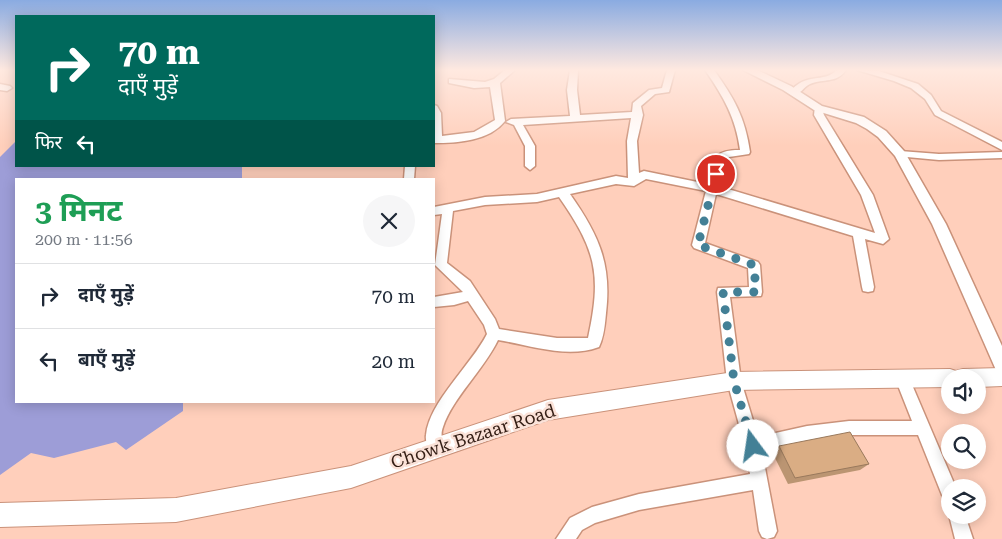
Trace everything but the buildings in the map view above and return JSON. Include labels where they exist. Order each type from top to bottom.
[{"type":"main road","points":[[986,377],[1002,377]]},
{"type":"main road","name":"Chowk Bazaar Road","points":[[0,516],[176,510],[351,477],[548,410],[734,381],[941,378]]},
{"type":"street","points":[[435,110],[435,140],[473,135],[493,128],[500,121],[497,95]]},
{"type":"street","points":[[573,95],[575,118]]},
{"type":"street","points":[[634,182],[632,142],[634,125],[638,115],[636,105],[647,95]]},
{"type":"street","points":[[728,95],[743,130],[745,152],[722,155],[717,165],[698,245],[754,265],[756,292],[723,292],[734,381],[753,446],[768,531]]},
{"type":"street","points":[[797,95],[818,108],[860,120],[871,126],[882,134],[900,154],[939,224],[1002,365]]},
{"type":"street","points":[[927,95],[936,112],[976,131],[1002,147]]},
{"type":"street","points":[[435,211],[485,201],[537,198],[616,180],[634,182],[644,175],[676,180],[712,189],[883,239],[867,195],[819,115],[818,108]]},
{"type":"street","points":[[498,122],[638,115]]},
{"type":"street","points":[[517,122],[530,146],[530,166]]},
{"type":"street","points":[[900,154],[939,157],[1002,155]]},
{"type":"street","points":[[494,334],[561,344],[585,345],[594,343],[600,314],[601,296],[598,259],[594,243],[562,192]]},
{"type":"street","points":[[436,448],[433,435],[438,421],[466,376],[491,343],[494,334],[490,323],[465,285],[440,265],[448,208]]},
{"type":"street","points":[[858,232],[868,287]]},
{"type":"street","points":[[435,302],[454,300],[471,295]]},
{"type":"street","points":[[902,378],[944,479]]},
{"type":"street","points":[[753,446],[807,434],[849,428],[924,428]]},
{"type":"street","points":[[566,539],[576,524],[592,514],[639,502],[759,481]]},
{"type":"street","points":[[960,524],[964,539]]},
{"type":"water","points":[[15,142],[15,167],[242,167],[242,178],[15,178],[15,403],[183,403],[183,411],[126,450],[116,442],[54,458],[31,453],[0,475],[0,157]]},
{"type":"route","points":[[716,174],[698,245],[754,265],[756,292],[723,292],[734,381],[753,446]]}]
